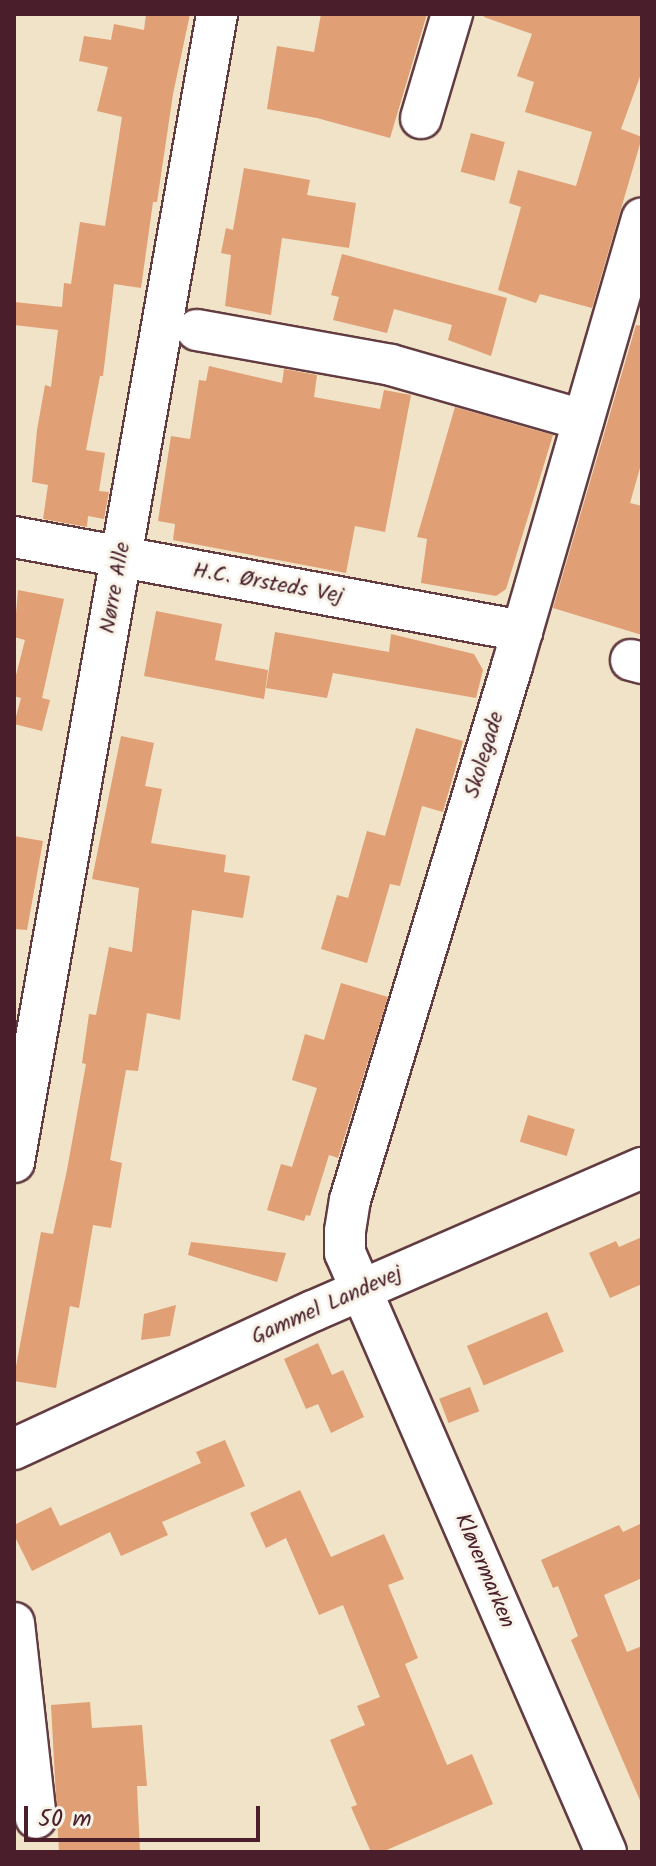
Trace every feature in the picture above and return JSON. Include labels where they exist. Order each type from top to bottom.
[{"type":"street","name":"Nørre Alle","points":[[14,1162],[217,14]]},
{"type":"street","points":[[421,118],[452,14]]},
{"type":"street","name":"Skolegade","points":[[362,1290],[345,1253],[350,1200],[522,631],[642,218]]},
{"type":"street","points":[[197,330],[391,365],[583,420]]},
{"type":"street","name":"H.C. Ørsteds Vej","points":[[14,537],[522,631]]},
{"type":"street","name":"Gammel Landevej","points":[[14,1449],[362,1290],[642,1168]]},
{"type":"street","name":"Kløvermarken","points":[[362,1290],[606,1852]]},
{"type":"street","points":[[14,1623],[36,1818]]},
{"type":"building","points":[[146,14],[190,14],[173,94],[157,202],[153,202],[141,288],[114,284],[103,376],[100,376],[86,450],[105,453],[99,491],[109,492],[104,519],[88,516],[87,527],[43,519],[48,485],[32,482],[37,430],[45,385],[51,387],[58,330],[14,325],[14,302],[62,307],[64,283],[71,284],[80,222],[105,226],[122,117],[97,111],[108,67],[79,61],[84,36],[111,40],[114,24],[144,30]]},
{"type":"building","points":[[321,14],[427,14],[390,138],[317,118],[267,109],[277,46],[314,52]]},
{"type":"building","points":[[484,14],[642,14],[642,71],[621,129],[642,137],[592,308],[540,294],[536,303],[498,290],[521,207],[509,203],[518,170],[576,186],[592,132],[525,112],[534,82],[517,76],[532,34],[484,17]]},
{"type":"building","points":[[471,133],[505,142],[494,181],[461,172]]},
{"type":"building","points":[[244,168],[310,180],[307,195],[356,203],[349,248],[282,238],[271,315],[225,306],[231,255],[221,253],[226,228],[233,230]]},
{"type":"building","points":[[342,254],[507,298],[491,356],[448,340],[452,325],[394,309],[387,333],[333,320],[339,297],[331,295]]},
{"type":"building","points":[[636,325],[642,326],[642,461],[630,503],[642,506],[642,635],[553,608]]},
{"type":"building","points":[[209,366],[282,383],[284,369],[317,375],[314,397],[380,409],[384,390],[411,395],[385,532],[355,526],[346,573],[173,540],[175,524],[158,521],[171,436],[190,439],[199,380],[206,381]]},
{"type":"building","points":[[455,407],[553,435],[506,589],[496,596],[421,583],[427,539],[417,537]]},
{"type":"building","points":[[18,590],[64,599],[42,698],[50,700],[42,731],[14,724],[21,698],[14,696],[14,683],[25,640],[14,637]]},
{"type":"building","points":[[156,611],[222,624],[215,660],[268,670],[264,699],[144,676]]},
{"type":"building","points":[[275,632],[389,652],[391,634],[474,654],[483,670],[476,698],[333,673],[327,698],[266,688]]},
{"type":"building","points":[[416,728],[463,741],[443,812],[422,806],[400,886],[390,884],[367,963],[321,949],[337,895],[348,898],[367,831],[385,836]]},
{"type":"building","points":[[121,736],[154,743],[145,786],[162,789],[151,843],[226,855],[224,872],[250,876],[243,918],[192,910],[180,1020],[147,1013],[138,1071],[126,1070],[110,1160],[122,1163],[111,1228],[93,1225],[79,1308],[70,1306],[56,1388],[14,1381],[14,1377],[41,1232],[53,1234],[67,1170],[86,1064],[82,1063],[89,1014],[96,1015],[109,947],[132,952],[139,888],[92,879]]},
{"type":"building","points":[[14,836],[43,841],[27,930],[14,929]]},
{"type":"building","points":[[341,983],[388,997],[338,1158],[329,1155],[310,1216],[306,1215],[304,1221],[267,1210],[281,1164],[292,1167],[317,1088],[292,1080],[305,1034],[324,1040]]},
{"type":"building","points":[[528,1115],[575,1129],[567,1156],[520,1142]]},
{"type":"building","points":[[642,1237],[642,1284],[610,1298],[589,1253],[616,1241],[619,1247]]},
{"type":"building","points":[[191,1242],[286,1253],[277,1282],[188,1255]]},
{"type":"building","points":[[176,1305],[170,1336],[141,1340],[144,1314]]},
{"type":"building","points":[[547,1312],[564,1352],[484,1386],[467,1346]]},
{"type":"building","points":[[318,1343],[332,1375],[343,1370],[364,1417],[331,1433],[318,1404],[306,1409],[284,1359]]},
{"type":"building","points":[[470,1387],[479,1411],[449,1423],[439,1399]]},
{"type":"building","points":[[225,1440],[245,1486],[162,1522],[168,1535],[121,1556],[110,1532],[32,1571],[14,1535],[14,1525],[51,1507],[60,1526],[201,1463],[196,1452]]},
{"type":"building","points":[[300,1490],[331,1557],[384,1534],[404,1579],[388,1585],[418,1658],[405,1664],[447,1765],[472,1754],[493,1804],[382,1852],[371,1852],[351,1807],[357,1805],[330,1740],[365,1725],[357,1706],[380,1697],[343,1605],[319,1615],[286,1538],[266,1548],[250,1513]]},
{"type":"building","points":[[642,1523],[642,1578],[604,1595],[627,1652],[642,1646],[642,1805],[571,1640],[578,1636],[558,1586],[553,1588],[541,1560],[619,1525],[623,1532]]},
{"type":"building","points":[[90,1702],[92,1728],[142,1725],[147,1786],[137,1786],[140,1852],[59,1852],[51,1705]]}]
